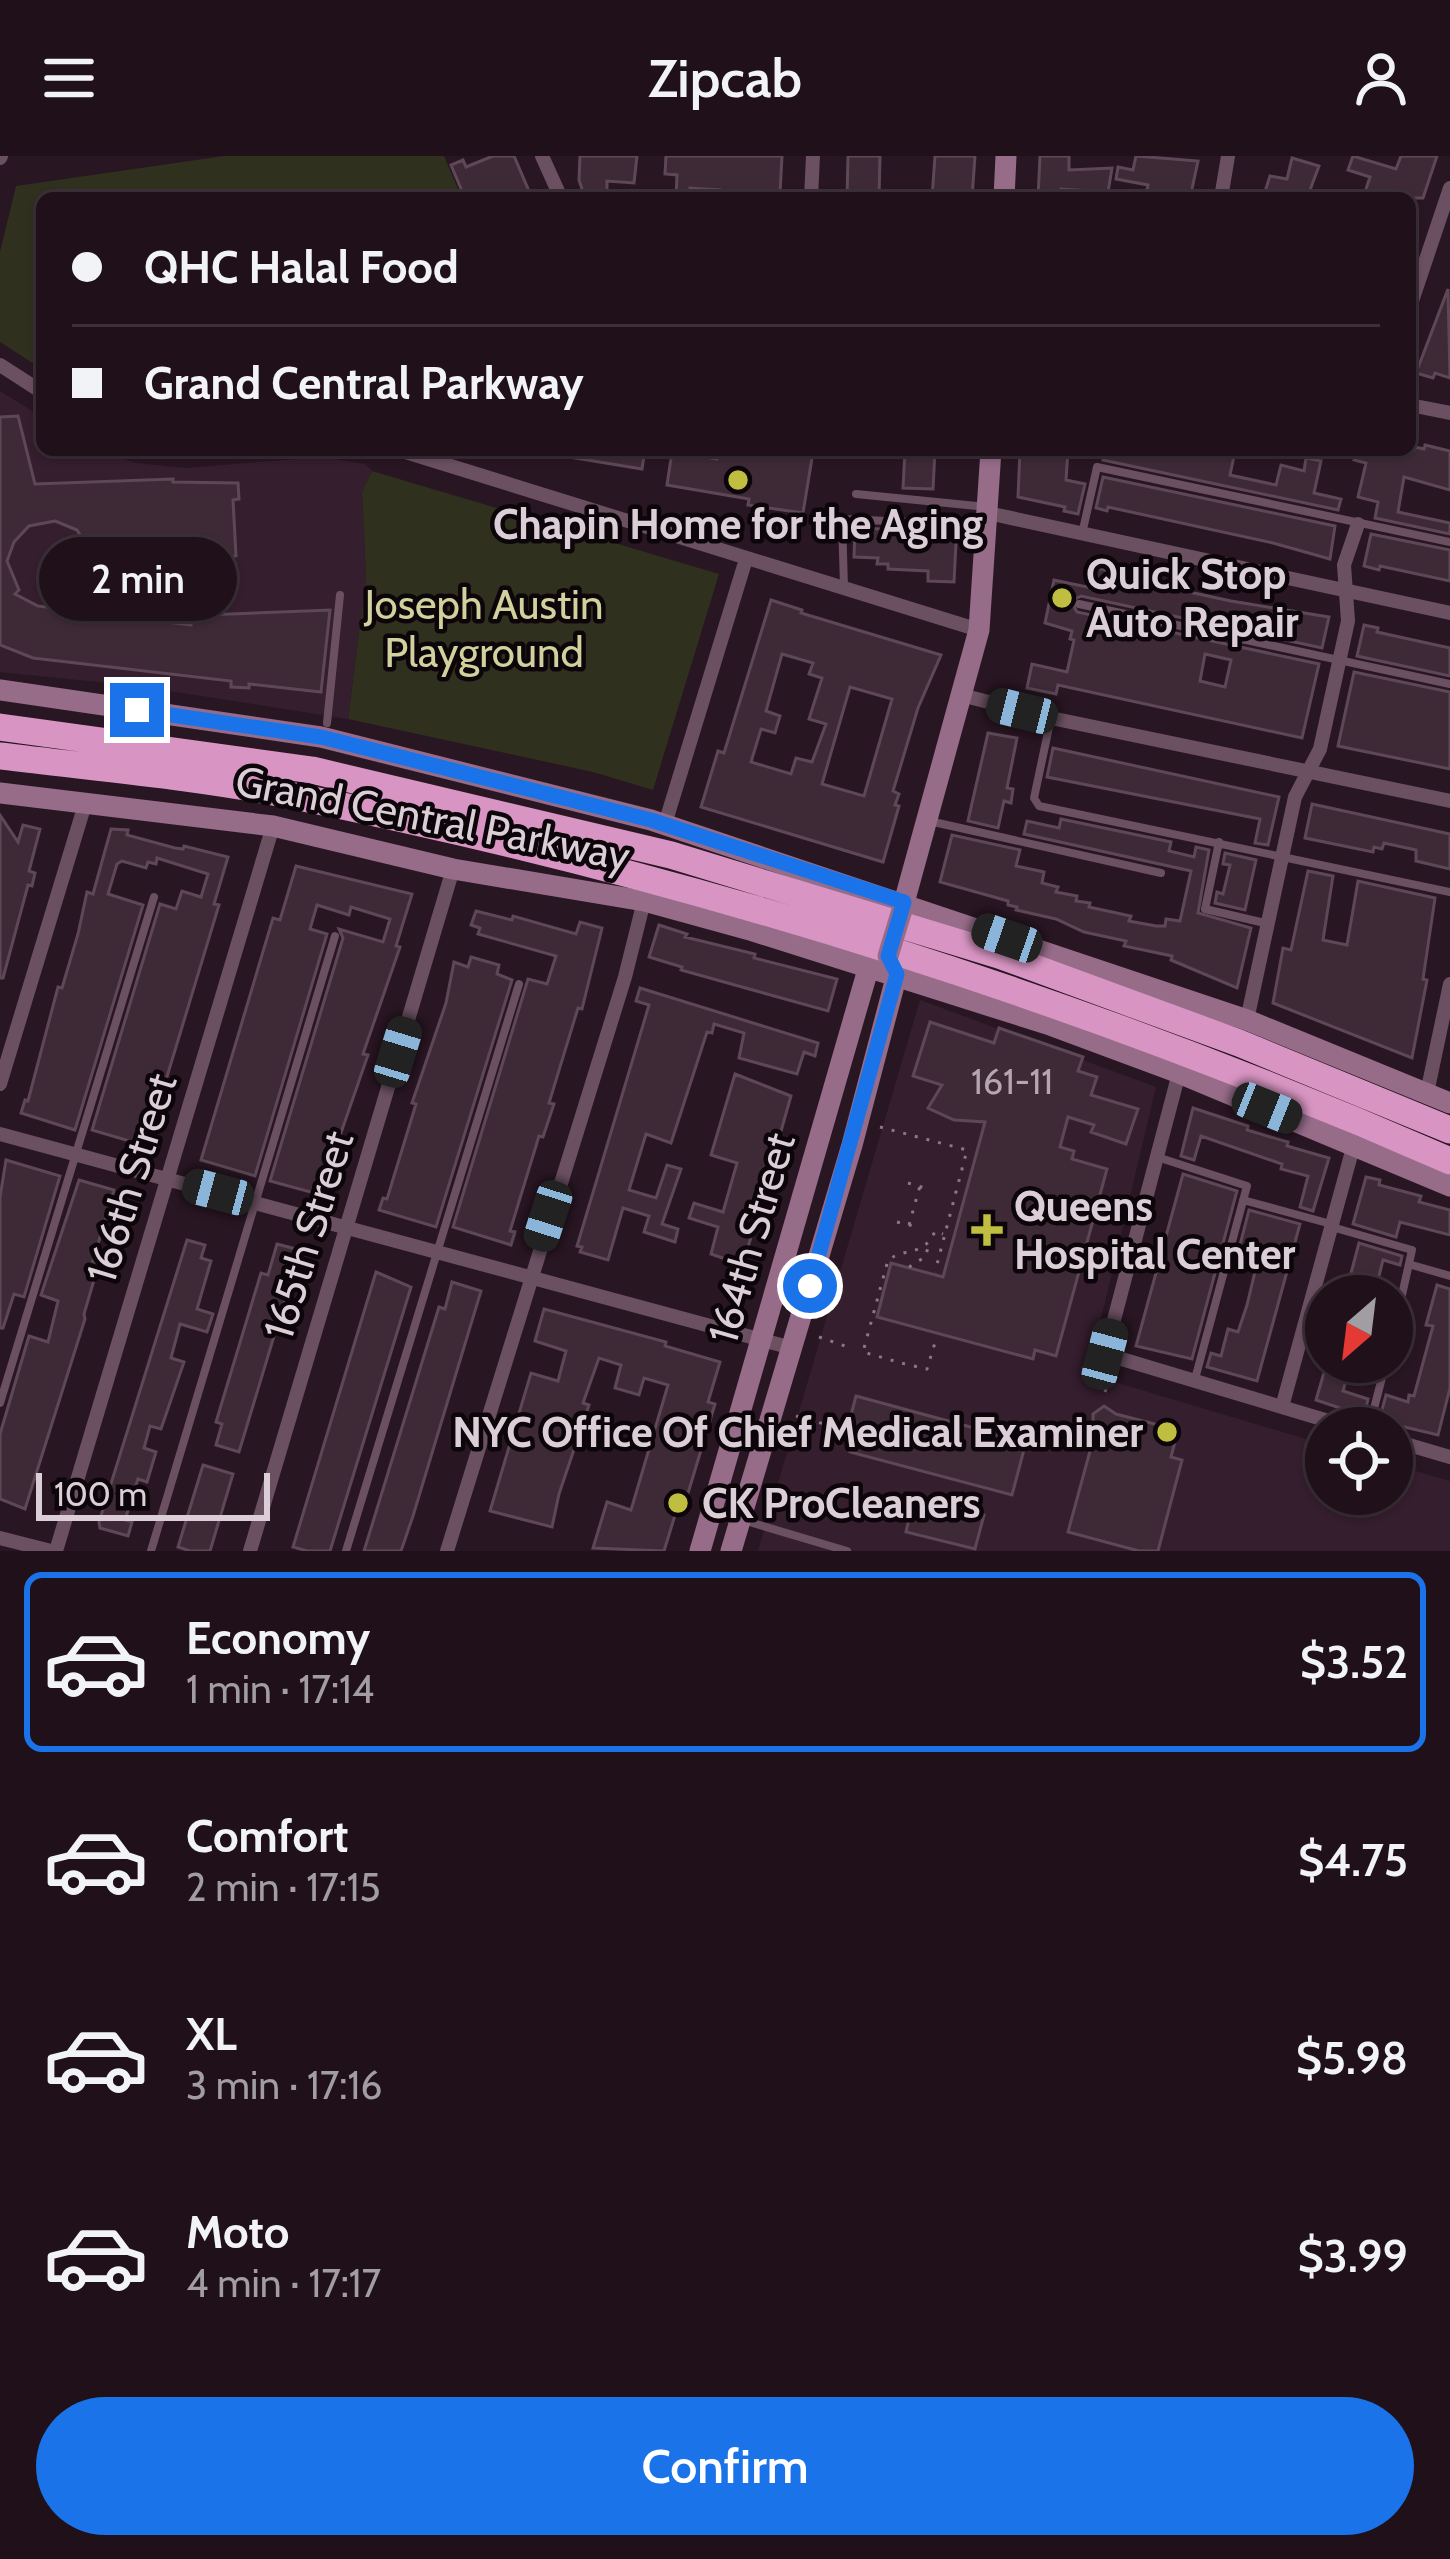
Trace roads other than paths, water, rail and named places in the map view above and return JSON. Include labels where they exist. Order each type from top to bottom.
[{"type":"highway","name":"Grand Central Parkway","points":[[0,727],[312,770],[671,855],[999,955],[1239,1043],[1450,1130]]},
{"type":"highway","name":"Grand Central Parkway","points":[[0,756],[288,795],[721,899],[923,960],[1133,1033],[1450,1161]]},
{"type":"main road","points":[[1004,192],[1006,156]]},
{"type":"main road","name":"164th Street","points":[[700,1551],[762,1340],[885,966],[979,630],[991,456]]},
{"type":"main road","name":"Grand Central Parkway","points":[[0,690],[321,737],[665,824],[1247,1020],[1450,1103]]},
{"type":"main road","name":"Grand Central Parkway","points":[[0,793],[273,826],[453,869],[644,901],[885,966],[1179,1073],[1450,1186]]},
{"type":"main road","name":"164th Street","points":[[731,1551],[792,1348],[885,966]]},
{"type":"street","points":[[542,156],[558,192]]},
{"type":"street","points":[[811,192],[813,156]]},
{"type":"street","points":[[1222,192],[1228,156]]},
{"type":"street","points":[[1416,289],[1450,188]]},
{"type":"street","points":[[0,365],[36,388]]},
{"type":"street","points":[[1416,406],[1450,413]]},
{"type":"street","points":[[418,456],[979,630]]},
{"type":"street","points":[[988,510],[1450,614]]},
{"type":"street","points":[[1247,1020],[1295,797],[1320,749],[1348,621],[1344,565],[1358,524]]},
{"type":"street","points":[[665,824],[746,559]]},
{"type":"street","points":[[961,695],[1450,802]]},
{"type":"street","points":[[0,1084],[86,801]]},
{"type":"street","name":"166th Street","points":[[54,1551],[273,826]]},
{"type":"street","name":"165th Street","points":[[250,1551],[453,869]]},
{"type":"street","points":[[447,1551],[625,977],[644,901]]},
{"type":"street","points":[[1427,1093],[1450,984]]},
{"type":"street","points":[[1179,1073],[1105,1354],[1305,1414]]},
{"type":"street","points":[[0,1134],[792,1348]]},
{"type":"street","points":[[1282,1407],[1354,1144]]},
{"type":"street","points":[[1413,1446],[1450,1457]]},
{"type":"street","points":[[0,1538],[54,1551]]},
{"type":"lane","points":[[1082,534],[1097,467],[1450,542]]},
{"type":"lane","points":[[856,494],[988,510]]},
{"type":"lane","points":[[844,589],[842,519],[911,522]]},
{"type":"lane","points":[[327,723],[340,596]]},
{"type":"lane","points":[[1079,604],[1450,684]]},
{"type":"lane","points":[[1052,718],[1034,799],[1039,806],[1450,892]]},
{"type":"lane","points":[[926,820],[1161,873]]},
{"type":"lane","points":[[1219,842],[1205,909],[1270,924]]},
{"type":"lane","points":[[0,1403],[154,897]]},
{"type":"lane","points":[[151,1551],[335,936]]},
{"type":"lane","points":[[346,1551],[519,984]]},
{"type":"lane","points":[[1157,1157],[1247,1186],[1195,1381]]},
{"type":"lane","points":[[1243,1200],[1412,1250],[1409,1275]]},
{"type":"lane","points":[[1412,1265],[1450,1276]]},
{"type":"lane","points":[[740,1520],[847,1551]]},
{"type":"place","name":"Chapin Home for the Aging","points":[[738,480]]},
{"type":"place","name":"Quick Stop Auto Repair","points":[[1062,598]]},
{"type":"place","name":"Queens Hospital Center","points":[[987,1230]]},
{"type":"place","name":"NYC Office Of Chief Medical Examiner","points":[[1167,1432]]},
{"type":"place","name":"CK ProCleaners","points":[[678,1503]]},
{"type":"park label","name":"Joseph Austin Playground","points":[[484,628]]}]
